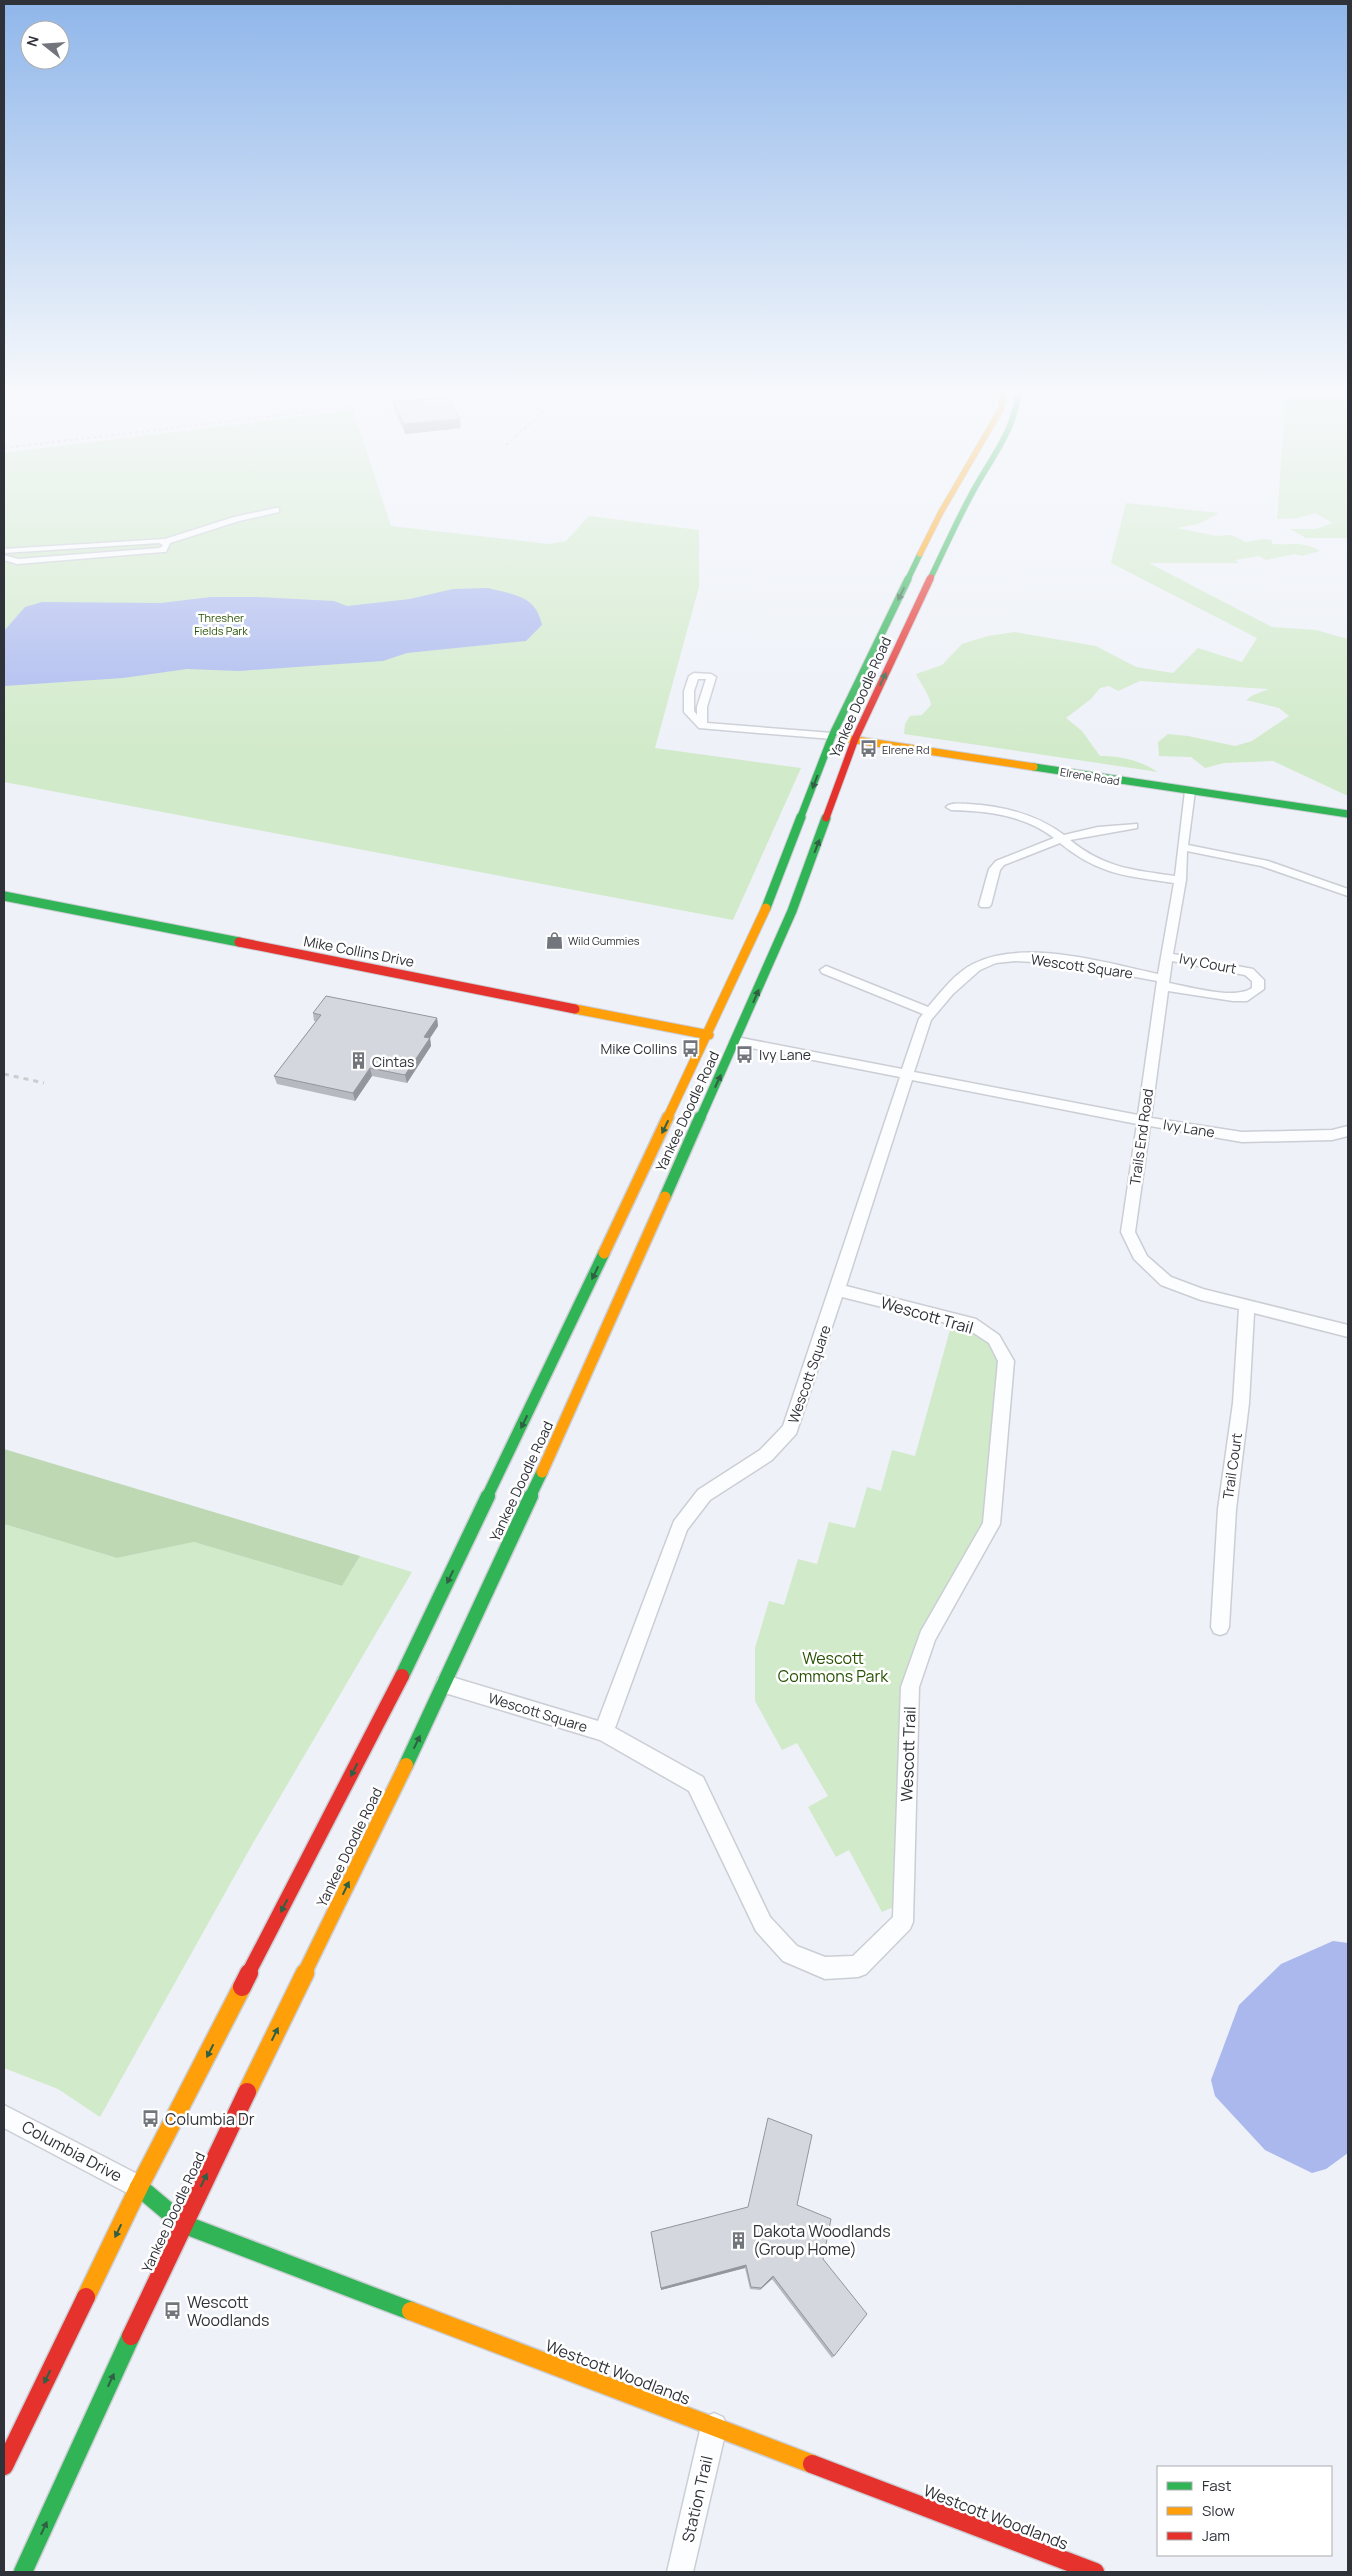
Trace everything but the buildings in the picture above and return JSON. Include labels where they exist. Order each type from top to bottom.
[{"type":"main road","name":"Yankee Doodle Road","points":[[4,2466],[140,2187],[405,1672],[709,1035],[761,922],[832,736],[941,512]]},
{"type":"main road","points":[[951,534],[946,532],[955,512]]},
{"type":"main road","name":"Yankee Doodle Road","points":[[24,2572],[183,2224],[445,1684],[736,1041],[792,911],[855,739],[963,512]]},
{"type":"main road","name":"Elrene Road","points":[[832,736],[1348,814]]},
{"type":"main road","name":"Mike Collins Drive","points":[[4,896],[709,1035]]},
{"type":"main road","points":[[738,997],[754,956],[761,922]]},
{"type":"main road","points":[[732,1017],[730,1032],[736,1041]]},
{"type":"main road","points":[[650,1229],[662,1181],[706,1081],[714,1054],[709,1035]]},
{"type":"main road","name":"Westcott Woodlands","points":[[140,2187],[183,2224],[1094,2572]]},
{"type":"street","points":[[4,550],[162,540],[164,542],[237,519],[266,512]]},
{"type":"street","points":[[4,541],[18,548]]},
{"type":"street","points":[[4,557],[16,562],[163,550],[167,544],[164,542]]},
{"type":"street","points":[[702,726],[702,707],[711,677],[694,676],[689,691],[689,712],[702,726],[832,736]]},
{"type":"street","name":"Trails End Road","points":[[1190,791],[1182,847],[1180,880],[1166,956],[1128,1232],[1141,1259],[1166,1281],[1201,1294],[1247,1304],[1348,1332]]},
{"type":"street","points":[[951,807],[974,807],[1006,812],[1031,820],[1096,864],[1123,872],[1180,880]]},
{"type":"street","points":[[985,905],[995,869],[1000,863],[1061,839],[1101,829],[1133,826]]},
{"type":"street","points":[[1182,847],[1264,863],[1348,892]]},
{"type":"street","name":"Wescott Square","points":[[445,1684],[604,1732],[680,1526],[704,1495],[766,1455],[790,1429],[924,1019],[946,994],[977,966],[1013,956],[1062,960],[1163,982]]},
{"type":"street","name":"Ivy Court","points":[[1163,982],[1233,997],[1247,996],[1258,989],[1258,980],[1249,972],[1166,956]]},
{"type":"street","points":[[826,970],[930,1012]]},
{"type":"street","name":"Ivy Lane","points":[[736,1041],[1144,1121],[1242,1137],[1332,1135],[1348,1131]]},
{"type":"street","name":"Wescott Trail","points":[[604,1732],[696,1784],[763,1924],[790,1954],[825,1968],[858,1966],[903,1922],[910,1687],[927,1637],[991,1524],[1006,1361],[994,1339],[971,1324],[837,1290]]},
{"type":"street","name":"Trail Court","points":[[1220,1628],[1227,1509],[1241,1403],[1247,1304]]},
{"type":"street","name":"Columbia Drive","points":[[4,2116],[140,2187]]},
{"type":"street","name":"Station Trail","points":[[680,2572],[714,2426]]},
{"type":"green space","name":"Thresher Fields Park","points":[[4,512],[386,512],[391,526],[549,544],[566,541],[589,516],[699,530],[699,587],[655,748],[801,768],[733,920],[4,782]]},
{"type":"green space","points":[[1124,512],[1219,513],[1198,524],[1177,528],[1216,536],[1231,535],[1246,542],[1264,539],[1272,540],[1272,544],[1302,544],[1320,551],[1302,556],[1295,554],[1266,560],[1259,556],[1235,560],[1239,563],[1149,563],[1272,627],[1316,630],[1348,639],[1348,796],[1273,761],[1224,763],[1205,768],[1191,757],[1159,756],[1158,742],[1168,734],[1188,736],[1235,746],[1252,741],[1289,716],[1279,708],[1246,700],[1269,689],[1140,681],[1118,691],[1109,686],[1100,688],[1091,699],[1066,718],[1082,731],[1100,756],[1130,760],[1144,764],[1158,772],[904,734],[905,724],[910,716],[922,715],[931,705],[927,693],[916,674],[942,665],[962,644],[988,636],[1015,632],[1096,646],[1136,667],[1173,673],[1198,648],[1242,662],[1257,638],[1111,563]]},
{"type":"green space","points":[[1277,512],[1348,512],[1348,538],[1306,538],[1290,529],[1316,529],[1333,523],[1315,513],[1299,518],[1277,519]]},
{"type":"green space","name":"Wescott Commons Park","points":[[953,1319],[971,1323],[1006,1361],[991,1524],[910,1687],[903,1903],[882,1912],[849,1850],[836,1857],[808,1807],[828,1796],[797,1743],[782,1750],[755,1701],[755,1648],[769,1601],[784,1605],[798,1559],[817,1564],[829,1522],[855,1528],[867,1487],[881,1491],[892,1450],[915,1456]]},
{"type":"green space","points":[[4,1449],[360,1556],[342,1586],[194,1542],[117,1558],[4,1524]]},
{"type":"green space","points":[[4,1524],[117,1558],[194,1542],[342,1586],[360,1556],[412,1572],[253,1843],[100,2117],[58,2089],[4,2068]]},
{"type":"water","points":[[488,588],[515,595],[529,602],[539,615],[542,625],[526,641],[407,653],[383,661],[239,671],[187,669],[123,678],[4,686],[4,631],[25,607],[42,602],[161,603],[211,597],[257,597],[334,601],[347,606],[410,599],[453,589]]},
{"type":"water","points":[[1333,1941],[1348,1943],[1348,2153],[1326,2169],[1312,2173],[1265,2150],[1215,2096],[1211,2080],[1239,2005],[1281,1964]]},
{"type":"railway","points":[[4,1074],[44,1083]]},
{"type":"traffic: fast","points":[[931,577],[962,512]]},
{"type":"traffic: fast","points":[[766,908],[832,736],[920,554]]},
{"type":"traffic: fast","points":[[1034,767],[1348,814]]},
{"type":"traffic: fast","points":[[665,1197],[792,911],[826,818]]},
{"type":"traffic: fast","points":[[4,896],[239,942]]},
{"type":"traffic: fast","points":[[402,1676],[604,1253]]},
{"type":"traffic: fast","points":[[406,1765],[542,1472]]},
{"type":"traffic: fast","points":[[139,2187],[183,2224],[411,2311]]},
{"type":"traffic: fast","points":[[23,2572],[131,2336]]},
{"type":"traffic: slow","points":[[920,554],[941,512]]},
{"type":"traffic: slow","points":[[843,738],[1034,767]]},
{"type":"traffic: slow","points":[[604,1253],[766,908]]},
{"type":"traffic: slow","points":[[575,1009],[709,1035]]},
{"type":"traffic: slow","points":[[542,1472],[665,1197]]},
{"type":"traffic: slow","points":[[247,2092],[406,1765]]},
{"type":"traffic: slow","points":[[86,2297],[139,2187],[242,1987]]},
{"type":"traffic: slow","points":[[411,2311],[812,2464]]},
{"type":"traffic: jam","points":[[826,818],[855,739],[931,577]]},
{"type":"traffic: jam","points":[[239,942],[575,1009]]},
{"type":"traffic: jam","points":[[242,1987],[402,1676]]},
{"type":"traffic: jam","points":[[131,2336],[247,2092]]},
{"type":"traffic: jam","points":[[4,2466],[86,2297]]},
{"type":"traffic: jam","points":[[812,2464],[1095,2572]]},
{"type":"place","name":"Elrene Rd","points":[[868,749]]},
{"type":"place","name":"Wild Gummies","points":[[554,940]]},
{"type":"place","name":"Mike Collins","points":[[691,1048]]},
{"type":"place","name":"Ivy Lane","points":[[745,1054]]},
{"type":"place","name":"Cintas","points":[[358,1061]]},
{"type":"place","name":"Columbia Dr","points":[[151,2119]]},
{"type":"place","name":"Dakota Woodlands (Group Home)","points":[[739,2240]]},
{"type":"place","name":"Wescott Woodlands","points":[[173,2311]]}]
